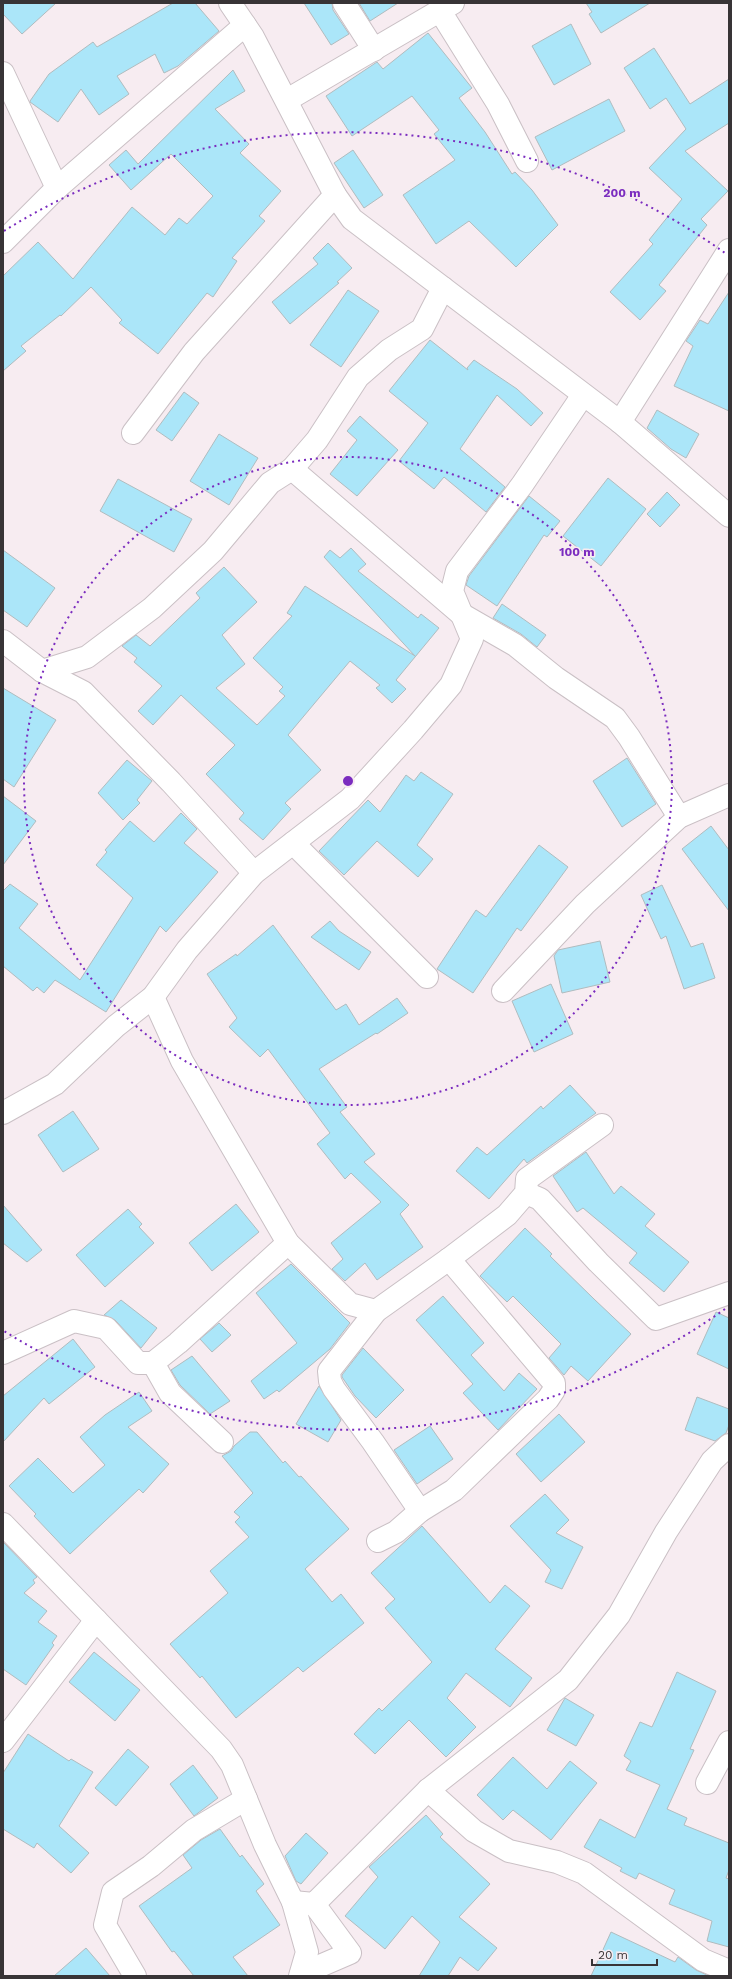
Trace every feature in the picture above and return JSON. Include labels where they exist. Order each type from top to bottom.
[{"type":"street","points":[[230,3],[245,25],[287,100],[335,195],[352,219],[620,422],[729,516]]},
{"type":"street","points":[[344,3],[374,50]]},
{"type":"street","points":[[287,100],[446,7],[528,161]]},
{"type":"street","points":[[3,242],[57,188],[245,25]]},
{"type":"street","points":[[3,73],[57,188]]},
{"type":"street","points":[[133,433],[194,352],[335,195]]},
{"type":"street","points":[[620,422],[729,250]]},
{"type":"street","points":[[42,671],[87,657],[152,608],[212,551],[270,483],[292,469],[317,440],[358,377],[389,350],[422,330],[443,288]]},
{"type":"street","points":[[3,1113],[55,1084],[116,1026],[154,997],[188,950],[254,873],[350,798],[414,730],[451,684],[472,639],[452,591],[456,572],[522,485],[583,395]]},
{"type":"street","points":[[292,469],[461,614],[515,645],[556,678],[615,718],[630,737],[679,817]]},
{"type":"street","points":[[3,641],[42,671],[84,692],[171,782],[254,873]]},
{"type":"street","points":[[81,659],[84,692]]},
{"type":"street","points":[[503,991],[585,904],[679,817],[729,795]]},
{"type":"street","points":[[293,843],[427,977]]},
{"type":"street","points":[[154,997],[182,1062],[288,1243],[350,1304],[376,1310]]},
{"type":"street","points":[[420,1511],[330,1381],[329,1372],[376,1310],[449,1259],[507,1215],[526,1193],[527,1179],[602,1125]]},
{"type":"street","points":[[526,1193],[540,1198],[598,1262],[656,1319],[729,1293]]},
{"type":"street","points":[[3,1353],[74,1321],[106,1328],[138,1363],[153,1363],[178,1343],[288,1243]]},
{"type":"street","points":[[378,1541],[396,1532],[420,1511],[454,1490],[548,1399],[554,1390],[554,1383],[449,1259]]},
{"type":"street","points":[[153,1363],[170,1393],[222,1442]]},
{"type":"street","points":[[304,1903],[428,1790],[568,1680],[619,1615],[666,1532],[712,1461],[729,1445]]},
{"type":"street","points":[[3,1524],[220,1749],[232,1766],[265,1845],[304,1903],[350,1953],[301,1975]]},
{"type":"street","points":[[3,1741],[96,1620]]},
{"type":"street","points":[[707,1783],[729,1742]]},
{"type":"street","points":[[428,1790],[474,1831],[509,1851],[557,1862],[584,1873],[702,1960],[729,1971]]},
{"type":"street","points":[[135,1976],[105,1925],[112,1892],[151,1866],[194,1830],[246,1799]]},
{"type":"street","points":[[301,1975],[307,1952],[304,1903]]},
{"type":"building","points":[[3,3],[56,3],[22,34],[3,14]]},
{"type":"building","points":[[173,3],[195,3],[219,31],[178,66],[164,73],[155,54],[117,76],[129,94],[99,115],[81,89],[58,122],[30,102],[49,74],[93,42],[97,47]]},
{"type":"building","points":[[304,3],[332,3],[333,10],[349,34],[331,45]]},
{"type":"building","points":[[359,3],[398,3],[370,21]]},
{"type":"building","points":[[586,3],[650,3],[601,33],[589,14],[592,12]]},
{"type":"building","points":[[571,24],[591,64],[554,85],[532,46]]},
{"type":"building","points":[[428,33],[472,88],[459,98],[485,132],[512,174],[515,172],[532,190],[558,225],[516,267],[469,221],[436,244],[403,195],[455,160],[434,134],[439,130],[412,96],[352,136],[326,96],[377,62],[383,69]]},
{"type":"building","points":[[654,48],[690,104],[729,79],[729,123],[685,151],[728,191],[701,219],[707,225],[659,285],[666,291],[640,320],[610,292],[653,244],[649,240],[682,199],[649,168],[686,129],[666,98],[650,109],[624,68]]},
{"type":"building","points":[[233,70],[245,91],[215,109],[249,144],[240,153],[281,191],[259,216],[265,221],[232,258],[237,261],[213,297],[207,293],[158,354],[119,323],[122,320],[91,287],[61,316],[60,315],[21,346],[26,351],[3,371],[3,276],[38,242],[73,279],[132,207],[165,235],[179,218],[187,224],[213,196],[171,154],[131,190],[109,165],[126,150],[138,164]]},
{"type":"building","points":[[609,99],[625,131],[552,170],[535,137]]},
{"type":"building","points":[[353,150],[383,195],[364,208],[334,163]]},
{"type":"building","points":[[328,243],[352,268],[337,282],[339,283],[290,324],[272,302],[318,264],[313,258]]},
{"type":"building","points":[[348,290],[379,311],[341,367],[310,345]]},
{"type":"building","points":[[729,292],[729,411],[674,386],[693,346],[686,341],[700,320],[708,324]]},
{"type":"building","points":[[430,340],[468,370],[467,368],[474,360],[517,389],[543,413],[531,426],[497,395],[460,449],[505,487],[486,512],[444,477],[434,489],[399,461],[428,423],[389,391]]},
{"type":"building","points":[[184,392],[199,403],[172,441],[156,430]]},
{"type":"building","points":[[657,410],[699,434],[686,458],[671,449],[647,428]]},
{"type":"building","points":[[360,416],[398,450],[357,496],[330,474],[357,440],[347,431]]},
{"type":"building","points":[[219,434],[258,458],[229,505],[190,481]]},
{"type":"building","points":[[608,478],[646,509],[601,566],[563,536]]},
{"type":"building","points":[[118,479],[192,519],[174,552],[100,511]]},
{"type":"building","points":[[667,492],[680,505],[660,527],[647,514]]},
{"type":"building","points":[[529,496],[560,521],[547,537],[544,535],[497,606],[466,585],[469,576]]},
{"type":"building","points":[[351,548],[366,564],[358,571],[418,618],[421,614],[439,628],[396,680],[406,689],[392,703],[376,688],[380,685],[350,661],[288,735],[321,770],[285,803],[291,809],[263,840],[239,819],[244,813],[206,774],[235,745],[181,695],[153,725],[138,711],[162,686],[134,662],[137,658],[122,646],[136,635],[150,646],[200,598],[196,593],[224,567],[257,602],[222,635],[245,664],[216,688],[257,725],[285,696],[279,691],[283,687],[253,658],[292,616],[287,613],[305,586],[415,656],[324,557],[330,550],[340,558]]},
{"type":"building","points":[[3,550],[55,588],[27,627],[3,610]]},
{"type":"building","points":[[502,604],[546,635],[537,647],[521,634],[493,618]]},
{"type":"building","points":[[3,688],[56,720],[14,787],[3,779]]},
{"type":"building","points":[[627,758],[656,804],[622,827],[593,781]]},
{"type":"building","points":[[127,760],[152,781],[137,800],[140,803],[123,820],[98,793]]},
{"type":"building","points":[[421,772],[453,794],[417,845],[433,859],[418,877],[377,841],[344,875],[319,851],[368,800],[380,812],[406,775],[414,781]]},
{"type":"building","points":[[3,796],[36,821],[3,865]]},
{"type":"building","points":[[181,813],[197,829],[184,843],[218,872],[166,932],[160,926],[106,1012],[55,980],[44,993],[37,987],[33,991],[3,966],[3,891],[10,884],[38,904],[19,928],[80,980],[133,898],[96,865],[107,852],[105,850],[130,821],[154,842]]},
{"type":"building","points":[[711,826],[729,850],[729,911],[682,849]]},
{"type":"building","points":[[539,845],[568,867],[521,931],[517,928],[473,993],[437,969],[476,910],[486,917]]},
{"type":"building","points":[[662,885],[691,947],[703,943],[715,978],[684,989],[666,936],[661,939],[641,895]]},
{"type":"building","points":[[330,921],[339,931],[371,952],[359,970],[311,937]]},
{"type":"building","points":[[273,925],[336,1010],[346,1004],[359,1025],[397,998],[408,1013],[377,1034],[376,1033],[319,1069],[347,1107],[340,1112],[375,1154],[364,1162],[409,1205],[400,1214],[423,1247],[377,1280],[365,1263],[345,1281],[332,1269],[343,1259],[331,1243],[381,1202],[351,1173],[345,1179],[317,1144],[330,1133],[268,1049],[260,1057],[229,1027],[237,1018],[207,974],[236,954],[237,956]]},
{"type":"building","points":[[600,941],[610,982],[562,993],[554,956],[558,950]]},
{"type":"building","points":[[551,984],[573,1034],[534,1052],[512,1001]]},
{"type":"building","points":[[570,1085],[596,1113],[527,1163],[524,1159],[489,1199],[456,1171],[477,1147],[487,1155],[541,1106],[543,1109]]},
{"type":"building","points":[[73,1111],[99,1149],[63,1172],[38,1135]]},
{"type":"building","points":[[586,1152],[614,1194],[621,1186],[655,1214],[645,1226],[689,1262],[664,1292],[629,1263],[637,1253],[583,1208],[577,1212],[553,1176]]},
{"type":"building","points":[[236,1204],[259,1232],[212,1271],[189,1243]]},
{"type":"building","points":[[3,1205],[42,1250],[27,1262],[3,1243]]},
{"type":"building","points":[[128,1209],[142,1224],[139,1227],[154,1243],[105,1287],[76,1255]]},
{"type":"building","points":[[525,1228],[552,1254],[550,1256],[631,1334],[588,1381],[571,1366],[564,1375],[549,1358],[561,1344],[513,1296],[507,1302],[480,1276]]},
{"type":"building","points":[[291,1264],[350,1323],[330,1349],[279,1392],[277,1390],[264,1399],[251,1381],[297,1343],[256,1293]]},
{"type":"building","points":[[443,1296],[484,1343],[471,1355],[504,1391],[519,1373],[537,1389],[498,1430],[463,1393],[473,1384],[416,1320]]},
{"type":"building","points":[[121,1300],[157,1328],[141,1348],[115,1320],[104,1315]]},
{"type":"building","points":[[716,1312],[729,1318],[729,1369],[697,1354]]},
{"type":"building","points":[[219,1323],[231,1335],[212,1352],[200,1339]]},
{"type":"building","points":[[73,1339],[95,1367],[49,1404],[44,1398],[3,1442],[3,1396]]},
{"type":"building","points":[[363,1348],[404,1390],[376,1418],[355,1396],[342,1377]]},
{"type":"building","points":[[192,1356],[230,1401],[210,1414],[180,1385],[171,1370]]},
{"type":"building","points":[[319,1386],[341,1420],[328,1442],[296,1424]]},
{"type":"building","points":[[139,1392],[152,1411],[128,1427],[169,1464],[143,1493],[139,1489],[70,1554],[34,1516],[36,1514],[9,1486],[38,1458],[73,1493],[105,1465],[80,1437],[105,1415]]},
{"type":"building","points":[[697,1397],[729,1409],[729,1425],[726,1433],[715,1441],[685,1430]]},
{"type":"building","points":[[559,1414],[585,1442],[541,1482],[516,1454]]},
{"type":"building","points":[[430,1426],[453,1459],[417,1484],[394,1450]]},
{"type":"building","points":[[250,1432],[257,1432],[283,1463],[285,1461],[299,1477],[301,1476],[349,1529],[305,1569],[332,1602],[341,1594],[364,1623],[303,1672],[298,1667],[236,1718],[202,1676],[200,1678],[170,1644],[228,1593],[210,1571],[249,1537],[235,1522],[240,1517],[234,1512],[253,1493],[222,1456],[231,1451],[234,1446]]},
{"type":"building","points":[[545,1494],[569,1520],[556,1533],[583,1547],[562,1589],[545,1582],[551,1570],[510,1526]]},
{"type":"building","points":[[422,1526],[490,1603],[505,1585],[530,1606],[495,1649],[532,1678],[510,1707],[466,1673],[447,1698],[476,1727],[446,1757],[409,1720],[375,1754],[354,1734],[379,1708],[382,1711],[432,1662],[385,1608],[395,1599],[371,1573]]},
{"type":"building","points":[[3,1542],[37,1577],[33,1580],[35,1583],[24,1593],[47,1611],[38,1622],[57,1636],[52,1643],[54,1645],[26,1685],[3,1669]]},
{"type":"building","points":[[94,1652],[140,1690],[115,1721],[69,1682]]},
{"type":"building","points":[[677,1672],[716,1691],[690,1749],[694,1750],[667,1809],[687,1818],[684,1825],[729,1843],[729,1870],[726,1878],[729,1879],[729,1947],[707,1941],[712,1921],[669,1904],[675,1890],[639,1873],[636,1879],[620,1871],[622,1868],[584,1847],[600,1819],[635,1838],[660,1785],[626,1770],[631,1761],[624,1756],[640,1722],[652,1727]]},
{"type":"building","points":[[565,1698],[594,1715],[576,1746],[547,1730]]},
{"type":"building","points":[[28,1734],[69,1761],[71,1759],[93,1772],[59,1826],[89,1853],[71,1873],[37,1843],[34,1848],[3,1829],[3,1773]]},
{"type":"building","points":[[128,1749],[149,1767],[116,1806],[95,1788]]},
{"type":"building","points":[[513,1757],[547,1789],[570,1761],[597,1783],[551,1840],[513,1810],[503,1820],[477,1795]]},
{"type":"building","points":[[193,1765],[218,1798],[194,1816],[170,1784]]},
{"type":"building","points":[[426,1815],[443,1834],[440,1837],[490,1884],[459,1917],[497,1948],[478,1971],[460,1957],[448,1976],[419,1976],[440,1942],[412,1916],[385,1949],[345,1916],[378,1877],[369,1867]]},
{"type":"building","points":[[220,1829],[240,1857],[242,1855],[264,1884],[256,1891],[280,1925],[233,1957],[248,1976],[194,1976],[174,1951],[172,1952],[139,1906],[192,1868],[183,1855],[201,1840]]},
{"type":"building","points":[[306,1833],[328,1853],[301,1884],[296,1881],[285,1856]]},
{"type":"building","points":[[611,1932],[675,1962],[678,1957],[696,1970],[709,1976],[591,1976]]},
{"type":"building","points":[[86,1948],[110,1976],[54,1976]]}]
